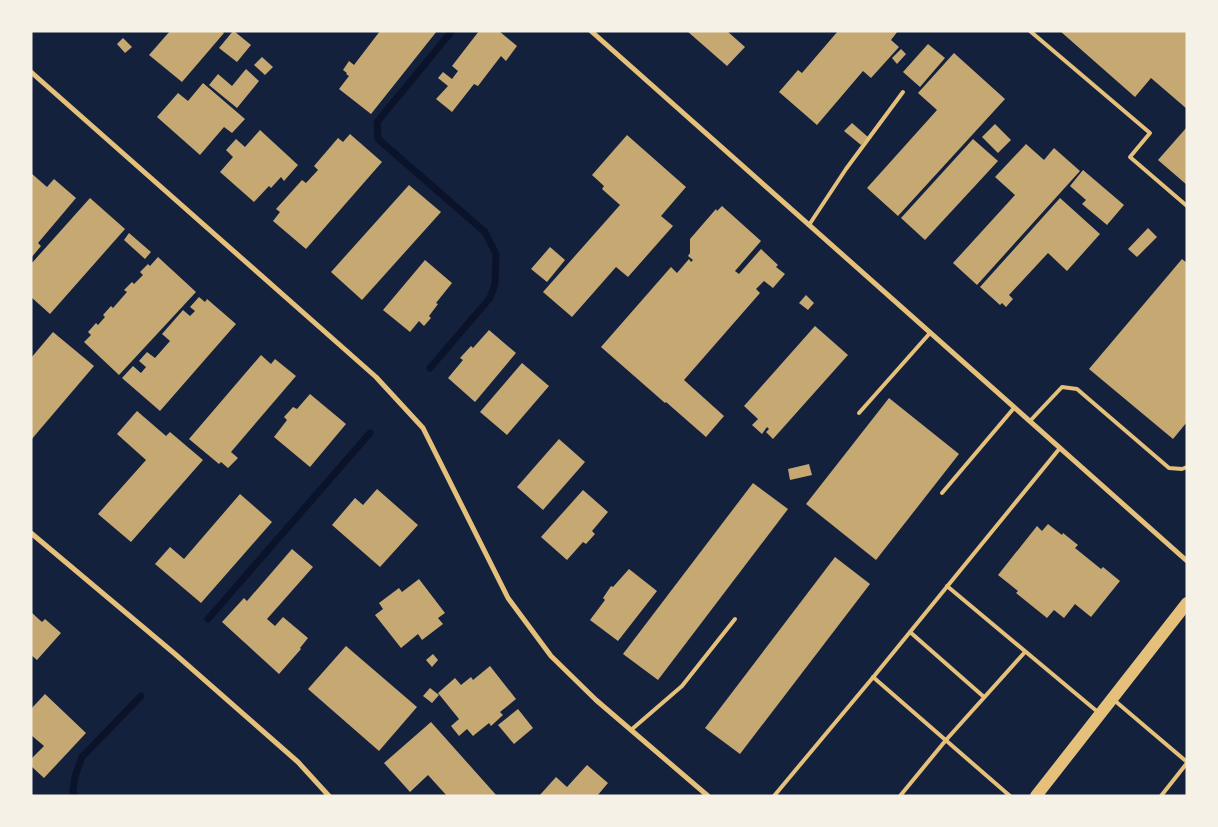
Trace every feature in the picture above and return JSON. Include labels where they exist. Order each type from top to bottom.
[{"type":"main road","points":[[1036,796],[1187,603]]},
{"type":"street","points":[[591,31],[1187,561]]},
{"type":"street","points":[[31,72],[376,377],[423,428],[508,598],[551,656],[596,700],[708,796]]},
{"type":"street","points":[[31,533],[175,654],[298,762],[329,796]]},
{"type":"lane","points":[[1030,31],[1150,133],[1130,157],[1187,206]]},
{"type":"lane","points":[[809,225],[846,169],[903,92]]},
{"type":"lane","points":[[859,414],[930,333]]},
{"type":"lane","points":[[1030,421],[1062,387],[1077,388],[1169,468],[1182,469],[1187,467]]},
{"type":"lane","points":[[942,493],[1014,408]]},
{"type":"lane","points":[[774,796],[873,678],[1060,448]]},
{"type":"lane","points":[[947,586],[1100,714]]},
{"type":"lane","points":[[631,730],[682,686],[734,619]]},
{"type":"lane","points":[[910,632],[984,697]]},
{"type":"lane","points":[[900,796],[946,740],[1025,652]]},
{"type":"lane","points":[[873,678],[1010,796]]},
{"type":"lane","points":[[1112,699],[1187,762],[1161,796]]},
{"type":"building","points":[[170,31],[222,31],[224,33],[182,82],[149,55]]},
{"type":"building","points":[[233,31],[251,45],[237,62],[219,48]]},
{"type":"building","points":[[380,31],[437,31],[371,114],[339,89],[349,76],[343,70],[349,61],[354,65]]},
{"type":"building","points":[[479,31],[499,31],[517,46],[506,61],[501,56],[478,86],[474,84],[452,112],[436,99],[448,86],[438,78],[443,72],[452,79],[458,71],[452,66]]},
{"type":"building","points":[[687,31],[727,31],[745,47],[727,66]]},
{"type":"building","points":[[838,31],[898,31],[891,40],[899,47],[871,78],[863,71],[817,125],[779,92],[798,70],[802,73]]},
{"type":"building","points":[[1060,31],[1187,31],[1187,109],[1151,78],[1135,97]]},
{"type":"building","points":[[123,38],[132,47],[125,53],[117,44]]},
{"type":"building","points":[[928,44],[945,58],[920,87],[903,72]]},
{"type":"building","points":[[901,49],[906,54],[897,64],[892,58]]},
{"type":"building","points":[[954,53],[1005,99],[898,216],[867,188],[937,110],[918,93]]},
{"type":"building","points":[[262,57],[273,67],[265,75],[254,65]]},
{"type":"building","points":[[246,69],[259,81],[237,108],[209,85],[218,74],[232,86]]},
{"type":"building","points":[[203,83],[245,119],[232,133],[224,127],[200,155],[157,117],[178,93],[188,101]]},
{"type":"building","points":[[852,123],[868,137],[861,145],[844,131]]},
{"type":"building","points":[[995,124],[1011,140],[998,153],[982,137]]},
{"type":"building","points":[[1187,127],[1187,185],[1158,160]]},
{"type":"building","points":[[260,130],[298,165],[284,181],[281,177],[271,188],[269,186],[254,202],[220,172],[233,157],[226,150],[236,139],[245,147]]},
{"type":"building","points":[[350,134],[382,162],[306,249],[273,221],[280,212],[276,209],[302,180],[306,183],[318,170],[314,166],[338,138],[343,142]]},
{"type":"building","points":[[627,135],[686,187],[661,216],[673,226],[628,277],[616,267],[572,317],[543,292],[620,205],[602,189],[604,186],[592,175]]},
{"type":"building","points":[[973,139],[998,161],[925,240],[901,218]]},
{"type":"building","points":[[1026,144],[1044,160],[1054,148],[1080,171],[977,285],[953,263],[1015,195],[995,177]]},
{"type":"building","points":[[1083,170],[1124,205],[1107,225],[1082,204],[1086,200],[1070,186]]},
{"type":"building","points":[[31,173],[47,187],[54,179],[76,198],[38,243],[41,246],[31,258]]},
{"type":"building","points":[[409,185],[441,212],[362,300],[331,272]]},
{"type":"building","points":[[90,198],[125,229],[50,314],[31,297],[31,264]]},
{"type":"building","points":[[1060,198],[1100,234],[1067,271],[1048,253],[1009,295],[1013,299],[1006,307],[1002,303],[1000,305],[980,287]]},
{"type":"building","points":[[722,206],[761,241],[735,271],[739,274],[761,249],[778,265],[776,267],[785,274],[773,288],[764,281],[756,289],[760,293],[684,380],[724,416],[706,437],[601,347],[671,267],[677,273],[689,259],[691,262],[693,260],[688,256],[690,253],[690,239],[716,209],[717,211]]},
{"type":"building","points":[[1148,228],[1157,237],[1137,257],[1128,249]]},
{"type":"building","points":[[129,233],[151,252],[145,259],[124,240]]},
{"type":"building","points":[[550,247],[565,260],[547,282],[531,269]]},
{"type":"building","points":[[158,257],[196,292],[119,375],[84,342],[91,335],[88,332],[96,323],[98,325],[105,317],[103,315],[111,306],[113,308],[127,292],[124,290],[132,282],[134,284],[143,275],[140,272],[148,264],[150,266]]},
{"type":"building","points":[[1182,259],[1187,263],[1187,422],[1173,439],[1089,369]]},
{"type":"building","points":[[425,260],[452,283],[436,303],[438,304],[429,316],[431,318],[424,326],[419,321],[410,332],[383,310]]},
{"type":"building","points":[[806,295],[814,303],[808,310],[799,303]]},
{"type":"building","points":[[199,297],[205,302],[207,299],[236,324],[160,411],[122,378],[133,366],[141,373],[146,367],[139,361],[147,352],[155,358],[170,341],[162,334],[183,310],[190,316],[195,311],[190,307]]},
{"type":"building","points":[[815,326],[848,355],[773,439],[766,432],[769,429],[767,427],[762,434],[752,425],[758,419],[744,406]]},
{"type":"building","points":[[489,330],[516,353],[475,402],[448,378],[463,360],[460,358],[471,346],[473,348]]},
{"type":"building","points":[[53,332],[94,366],[31,440],[31,358]]},
{"type":"building","points":[[261,355],[271,364],[275,359],[296,376],[231,452],[238,458],[228,468],[221,462],[219,464],[189,439]]},
{"type":"building","points":[[522,363],[549,386],[507,435],[480,412]]},
{"type":"building","points":[[310,394],[346,424],[310,467],[274,437],[287,420],[284,417],[293,407],[297,409]]},
{"type":"building","points":[[889,398],[959,454],[876,560],[806,504]]},
{"type":"building","points":[[137,411],[166,436],[170,432],[203,460],[131,542],[98,514],[146,460],[117,434]]},
{"type":"building","points":[[559,439],[585,462],[543,510],[517,487]]},
{"type":"building","points":[[809,464],[812,475],[790,480],[788,469]]},
{"type":"building","points":[[753,483],[788,509],[658,680],[623,654]]},
{"type":"building","points":[[377,489],[418,525],[380,567],[332,525],[355,498],[363,505]]},
{"type":"building","points":[[583,490],[608,512],[592,531],[595,534],[586,544],[583,542],[567,560],[541,537]]},
{"type":"building","points":[[240,494],[272,522],[201,603],[155,564],[170,547],[184,559]]},
{"type":"building","points":[[1048,524],[1078,545],[1075,548],[1101,569],[1103,567],[1120,581],[1091,617],[1075,604],[1064,618],[1054,610],[1047,618],[1016,593],[1018,591],[998,575],[1037,526],[1042,531]]},
{"type":"building","points":[[292,549],[313,567],[267,619],[275,626],[283,617],[308,638],[279,674],[222,622],[244,598],[247,601]]},
{"type":"building","points":[[835,557],[870,584],[740,754],[705,728]]},
{"type":"building","points":[[629,569],[657,591],[618,641],[590,620],[605,600],[603,598],[611,586],[613,587]]},
{"type":"building","points":[[419,579],[445,613],[438,618],[443,624],[422,640],[418,634],[401,648],[375,615],[383,609],[379,603],[399,588],[402,592]]},
{"type":"building","points":[[31,612],[42,622],[45,619],[61,633],[37,660],[31,655]]},
{"type":"building","points":[[346,646],[417,707],[379,751],[308,689]]},
{"type":"building","points":[[433,654],[438,660],[432,667],[426,660]]},
{"type":"building","points":[[490,666],[516,699],[500,712],[503,715],[491,726],[489,723],[473,736],[467,729],[459,736],[451,726],[459,719],[438,693],[455,678],[461,685],[471,677],[473,680]]},
{"type":"building","points":[[430,688],[439,695],[432,703],[423,696]]},
{"type":"building","points":[[45,694],[86,733],[44,778],[31,766],[31,759],[44,746],[31,735],[31,709]]},
{"type":"building","points":[[518,709],[533,728],[514,744],[498,725]]},
{"type":"building","points":[[431,722],[497,796],[447,796],[428,775],[410,792],[384,763]]},
{"type":"building","points":[[587,765],[608,783],[597,796],[539,796],[556,777],[567,787]]},
{"type":"waterway","points":[[430,368],[490,298],[495,284],[496,254],[485,232],[378,139],[377,122],[452,31]]},
{"type":"waterway","points":[[208,619],[370,433]]},
{"type":"waterway","points":[[75,796],[73,791],[75,776],[82,757],[141,696]]}]
